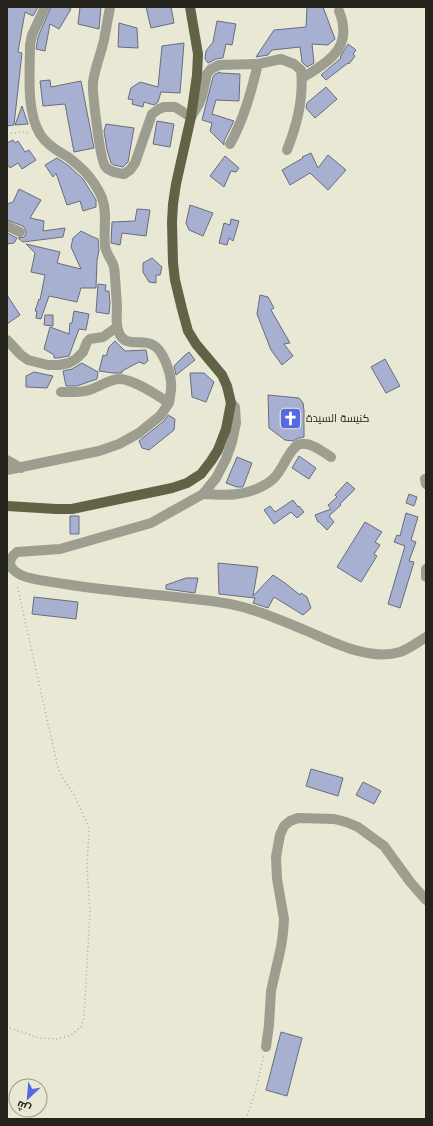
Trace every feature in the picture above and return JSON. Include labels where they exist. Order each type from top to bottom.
[{"type":"main road","points":[[7,506],[56,509],[72,508],[172,488],[187,483],[201,474],[218,450],[226,429],[231,403],[227,386],[222,375],[196,344],[188,331],[174,274],[173,263],[173,204],[191,117],[197,74],[198,54],[190,7]]},
{"type":"street","points":[[7,470],[99,450],[119,444],[139,433],[160,416],[168,403],[171,392],[171,381],[161,352],[152,344],[145,342],[129,342],[120,336],[117,327],[115,277],[113,266],[105,246],[105,210],[102,199],[91,178],[60,153],[40,134],[32,114],[30,45],[32,35],[45,7]]},
{"type":"street","points":[[110,7],[104,41],[97,62],[93,83],[101,155],[105,167],[111,171],[124,174],[130,170],[135,163],[152,114],[159,109],[164,107],[175,107],[191,117],[200,104],[207,74],[211,68],[219,65],[258,64],[281,59],[294,64],[301,70],[302,78],[298,119],[287,150]]},
{"type":"street","points":[[302,78],[323,65],[336,53],[343,41],[344,27],[340,11]]},
{"type":"street","points":[[230,144],[245,113],[258,64]]},
{"type":"street","points":[[7,226],[20,232]]},
{"type":"street","points":[[7,340],[21,355],[28,360],[48,365],[59,365],[69,363],[76,359],[83,352],[87,342],[90,339],[103,337],[117,327]]},
{"type":"street","points":[[61,392],[89,390],[118,379],[140,386],[168,403]]},
{"type":"street","points":[[231,403],[235,407],[236,423],[232,442],[226,459],[216,478],[203,494],[151,523],[60,549],[17,552],[11,557],[9,562],[11,567],[21,575],[100,590],[226,603],[256,611],[360,652],[383,654],[400,652],[426,637]]},
{"type":"street","points":[[203,494],[237,494],[267,483],[280,472],[291,452],[300,444],[307,444],[331,457]]},
{"type":"street","points":[[7,460],[21,468]]},
{"type":"street","points":[[426,569],[426,577]]},
{"type":"street","points":[[266,1047],[271,992],[282,947],[284,919],[277,879],[276,857],[280,835],[284,826],[290,821],[298,818],[334,819],[358,827],[384,846],[411,883],[426,900]]},
{"type":"path","points":[[7,134],[20,132],[40,134]]},
{"type":"path","points":[[10,1028],[39,1038],[57,1039],[72,1035],[82,1027],[86,989],[90,912],[87,869],[89,827],[73,793],[58,768],[18,586]]},
{"type":"path","points":[[246,1119],[255,1092],[266,1047]]},
{"type":"building","points":[[7,7],[38,7],[33,16],[25,12],[18,52],[22,53],[14,125],[7,126]]},
{"type":"building","points":[[51,7],[67,7],[71,9],[59,29],[50,24],[45,51],[36,49],[38,37]]},
{"type":"building","points":[[80,7],[101,7],[99,29],[78,24]]},
{"type":"building","points":[[146,7],[171,7],[174,23],[151,28]]},
{"type":"building","points":[[307,7],[323,7],[335,39],[328,45],[312,44],[314,63],[307,67],[302,62],[300,47],[272,50],[268,55],[256,57],[274,30],[306,27]]},
{"type":"building","points":[[217,21],[236,24],[232,45],[226,44],[223,58],[216,59],[208,63],[205,59],[206,51],[213,42]]},
{"type":"building","points":[[119,23],[137,28],[138,48],[118,47]]},
{"type":"building","points":[[184,43],[180,93],[161,92],[158,102],[154,105],[144,102],[143,107],[132,104],[133,100],[128,99],[131,88],[140,82],[158,87],[162,46]]},
{"type":"building","points":[[348,44],[356,50],[353,54],[355,56],[349,64],[348,63],[326,80],[321,75],[341,58],[340,57]]},
{"type":"building","points":[[220,72],[240,74],[239,101],[216,100],[212,114],[234,121],[224,141],[224,145],[210,131],[212,123],[202,120],[213,77],[215,74]]},
{"type":"building","points":[[50,80],[51,87],[81,81],[94,148],[74,152],[65,104],[43,106],[40,81]]},
{"type":"building","points":[[326,87],[337,99],[315,118],[306,108],[307,103]]},
{"type":"building","points":[[22,106],[28,124],[15,125]]},
{"type":"building","points":[[157,121],[174,124],[170,147],[153,144]]},
{"type":"building","points":[[106,124],[134,128],[128,162],[123,167],[111,163],[104,131]]},
{"type":"building","points":[[13,140],[15,143],[18,141],[25,152],[29,150],[36,160],[22,169],[18,163],[10,168],[7,164],[7,143]]},
{"type":"building","points":[[311,153],[318,168],[328,155],[346,170],[328,190],[310,173],[290,185],[282,170]]},
{"type":"building","points":[[225,156],[239,168],[236,172],[231,171],[224,187],[210,176]]},
{"type":"building","points":[[57,158],[69,166],[83,179],[96,200],[96,207],[83,211],[80,201],[67,205],[56,173],[53,177],[45,165]]},
{"type":"building","points":[[19,189],[41,200],[30,218],[44,221],[43,231],[65,228],[63,237],[23,242],[18,238],[24,237],[26,231],[23,226],[7,220],[7,204],[13,202]]},
{"type":"building","points":[[190,205],[213,213],[203,236],[189,230],[186,223]]},
{"type":"building","points":[[137,209],[150,210],[146,236],[122,233],[120,245],[111,243],[112,222],[135,221]]},
{"type":"building","points":[[231,219],[239,221],[233,241],[229,238],[227,245],[219,243],[224,223],[230,225]]},
{"type":"building","points":[[81,231],[98,239],[99,250],[96,288],[81,288],[77,302],[49,296],[41,319],[36,318],[37,311],[35,311],[39,299],[40,300],[45,275],[31,272],[35,253],[26,244],[60,252],[57,263],[81,269],[71,247],[73,238]]},
{"type":"building","points":[[7,233],[17,238],[14,243],[7,244]]},
{"type":"building","points":[[152,258],[162,267],[160,275],[156,275],[156,283],[149,282],[143,272],[143,263]]},
{"type":"building","points":[[98,284],[106,285],[105,291],[109,291],[109,314],[96,312]]},
{"type":"building","points":[[7,295],[20,315],[7,324]]},
{"type":"building","points":[[260,295],[268,297],[274,308],[271,310],[290,343],[284,344],[293,356],[282,365],[271,350],[257,314]]},
{"type":"building","points":[[74,311],[89,314],[86,330],[79,329],[69,356],[54,358],[54,355],[44,349],[50,327],[69,334],[70,323],[72,323]]},
{"type":"building","points":[[45,315],[53,315],[53,326],[44,325]]},
{"type":"building","points":[[115,341],[125,351],[146,350],[148,361],[144,364],[139,362],[122,371],[122,373],[99,371],[103,355],[106,356],[109,347]]},
{"type":"building","points":[[189,352],[195,360],[176,375],[174,366]]},
{"type":"building","points":[[385,359],[400,386],[386,393],[371,367]]},
{"type":"building","points":[[82,363],[98,372],[97,379],[77,386],[66,386],[63,371],[72,369]]},
{"type":"building","points":[[34,372],[53,376],[47,388],[26,387],[26,376]]},
{"type":"building","points":[[190,373],[204,373],[214,382],[206,402],[192,397]]},
{"type":"building","points":[[268,395],[299,398],[303,403],[304,410],[304,437],[293,441],[285,440],[269,428]]},
{"type":"building","points":[[168,415],[175,419],[174,430],[149,450],[142,448],[139,441],[164,421]]},
{"type":"building","points":[[299,456],[316,468],[309,479],[292,468]]},
{"type":"building","points":[[237,457],[252,463],[243,487],[237,487],[226,483]]},
{"type":"building","points":[[347,482],[355,489],[329,516],[334,522],[327,530],[318,522],[315,515],[331,509],[328,505],[337,497],[335,495]]},
{"type":"building","points":[[409,494],[417,497],[414,506],[406,503]]},
{"type":"building","points":[[293,500],[304,512],[297,518],[291,512],[274,524],[264,510],[270,506],[275,512]]},
{"type":"building","points":[[406,513],[418,517],[411,540],[416,542],[409,561],[414,562],[400,608],[388,604],[405,546],[394,542],[397,535],[400,536]]},
{"type":"building","points":[[70,516],[79,516],[79,534],[70,534]]},
{"type":"building","points":[[365,522],[382,532],[375,542],[380,545],[374,554],[377,556],[361,582],[337,567]]},
{"type":"building","points":[[218,563],[258,567],[253,596],[273,575],[300,595],[301,593],[307,597],[311,608],[303,615],[274,597],[268,608],[253,603],[255,598],[219,594]]},
{"type":"building","points":[[186,578],[198,578],[195,593],[166,589],[166,585]]},
{"type":"building","points":[[34,597],[78,602],[76,619],[32,614]]},
{"type":"building","points":[[311,769],[343,778],[338,796],[306,786]]},
{"type":"building","points":[[363,782],[381,791],[374,804],[356,795]]},
{"type":"building","points":[[281,1032],[302,1038],[287,1096],[266,1090]]},
{"type":"place","name":"كنيسة السيدة","points":[[291,418]]}]
